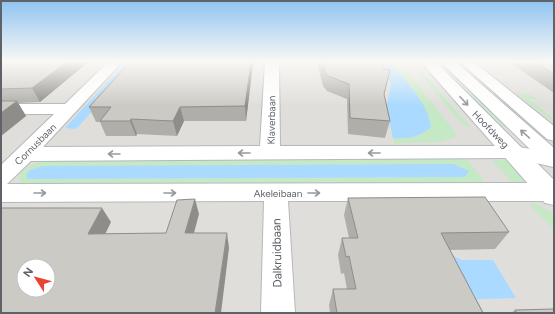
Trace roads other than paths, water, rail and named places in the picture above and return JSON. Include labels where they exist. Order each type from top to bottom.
[{"type":"main road","name":"Hoofdweg","points":[[442,77],[553,194]]},
{"type":"main road","name":"Hoofdweg","points":[[464,77],[554,160]]},
{"type":"street","name":"Cornusbaan","points":[[1,178],[101,77]]},
{"type":"street","name":"Klaverbaan","points":[[270,153],[272,77]]},
{"type":"street","points":[[484,77],[554,135]]},
{"type":"street","name":"Cornusbaan","points":[[1,109],[69,109]]},
{"type":"street","points":[[25,154],[513,152],[554,160]]},
{"type":"street","name":"Akeleibaan","points":[[1,193],[553,194]]},
{"type":"street","name":"Dalkruidbaan","points":[[276,193],[278,313]]},
{"type":"water","points":[[112,77],[123,77],[79,126],[75,129],[65,128]]},
{"type":"water","points":[[386,77],[403,77],[416,93],[426,110],[430,119],[431,127],[414,137],[393,138],[386,108],[391,84]]},
{"type":"water","points":[[453,164],[469,171],[465,177],[28,179],[26,175],[30,170],[43,166]]},
{"type":"water","points":[[449,254],[462,260],[493,260],[516,298],[477,299],[484,313],[462,313]]}]
